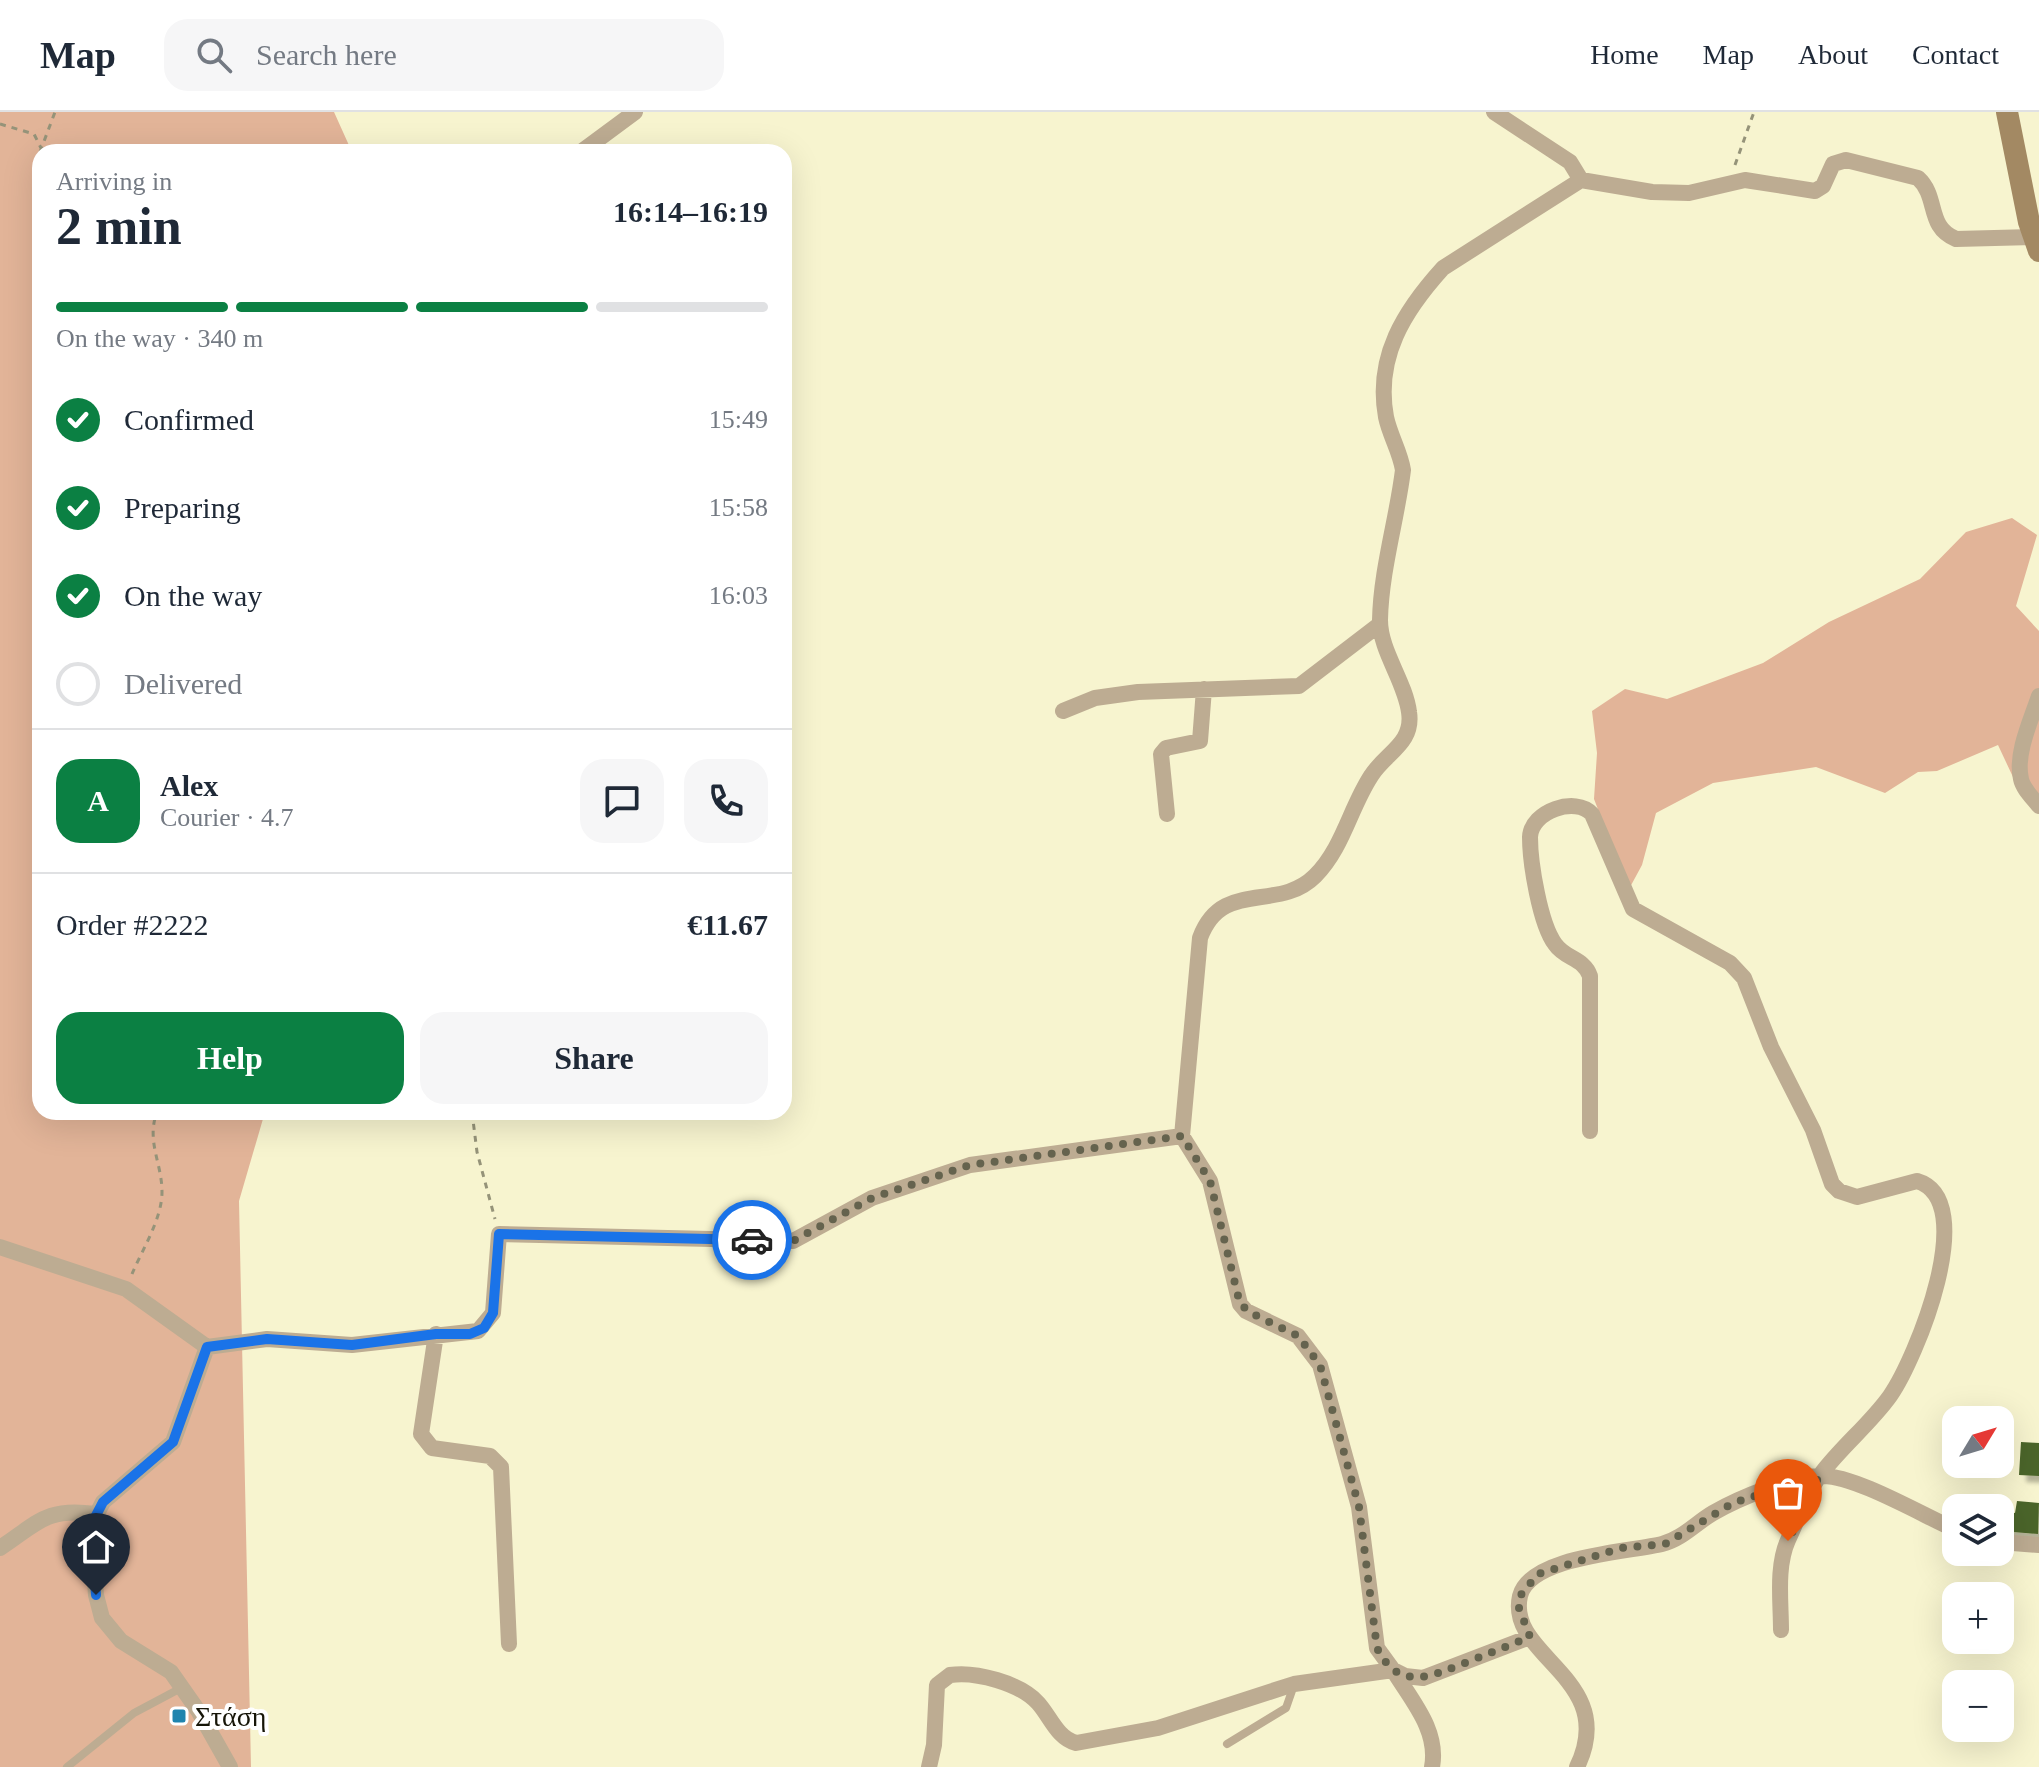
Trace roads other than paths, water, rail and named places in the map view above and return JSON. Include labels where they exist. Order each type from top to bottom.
[{"type":"street","points":[[592,144],[635,112]]},
{"type":"street","points":[[1494,112],[1570,162],[1581,180]]},
{"type":"street","points":[[1432,1767],[1432,1737],[1377,1648],[1359,1507],[1320,1365],[1298,1336],[1251,1313],[1240,1304],[1210,1181],[1182,1136],[1200,938],[1205,924],[1222,906],[1287,892],[1313,878],[1330,859],[1371,774],[1408,734],[1410,715],[1406,698],[1380,624],[1403,470],[1400,449],[1386,417],[1383,367],[1393,338],[1427,286],[1443,268],[1581,180],[1652,192],[1689,193],[1728,181],[1745,180],[1815,191],[1823,186],[1833,164],[1846,160],[1918,178],[1926,186],[1937,226],[1948,236],[2036,244],[2007,112]]},
{"type":"street","points":[[1063,711],[1109,696],[1299,686],[1380,624]]},
{"type":"street","points":[[1167,814],[1161,754],[1166,748],[1200,741],[1204,689]]},
{"type":"street","points":[[2039,696],[2020,774],[2023,784],[2039,806]]},
{"type":"street","points":[[1590,1131],[1589,971],[1583,963],[1563,954],[1547,928],[1530,835],[1541,816],[1551,810],[1579,807],[1592,814],[1633,909],[1730,963],[1744,978],[1771,1047],[1813,1130],[1832,1184],[1848,1196],[1857,1197],[1917,1181],[1936,1191],[1942,1204],[1939,1272],[1930,1314],[1891,1395],[1819,1476],[1783,1553],[1781,1630]]},
{"type":"street","points":[[0,1247],[126,1289],[207,1347],[267,1339],[352,1345],[436,1334],[470,1334],[489,1323],[493,1313],[499,1234],[793,1241],[872,1198],[970,1165],[1182,1136]]},
{"type":"street","points":[[436,1334],[421,1434],[432,1448],[490,1456],[501,1467],[509,1644]]},
{"type":"street","points":[[207,1347],[173,1442],[103,1502],[91,1525],[96,1595],[102,1618],[121,1641],[171,1672],[230,1767]]},
{"type":"street","points":[[1577,1767],[1586,1744],[1585,1709],[1569,1681],[1530,1637],[1519,1608],[1520,1596],[1538,1574],[1621,1548],[1665,1544],[1733,1503],[1819,1476],[1855,1484],[1942,1524]]},
{"type":"street","points":[[0,1548],[43,1517],[65,1512],[95,1514]]},
{"type":"street","points":[[2014,1543],[2039,1545]]},
{"type":"street","points":[[929,1767],[934,1745],[937,1685],[950,1675],[986,1678],[1028,1695],[1061,1734],[1076,1743],[1158,1728],[1294,1684],[1393,1670],[1414,1678],[1431,1676],[1530,1637]]},
{"type":"lane","points":[[1227,1744],[1286,1708],[1294,1684]]},
{"type":"lane","points":[[67,1767],[134,1713],[183,1687]]},
{"type":"place","name":"Στάση","points":[[179,1716]]}]
